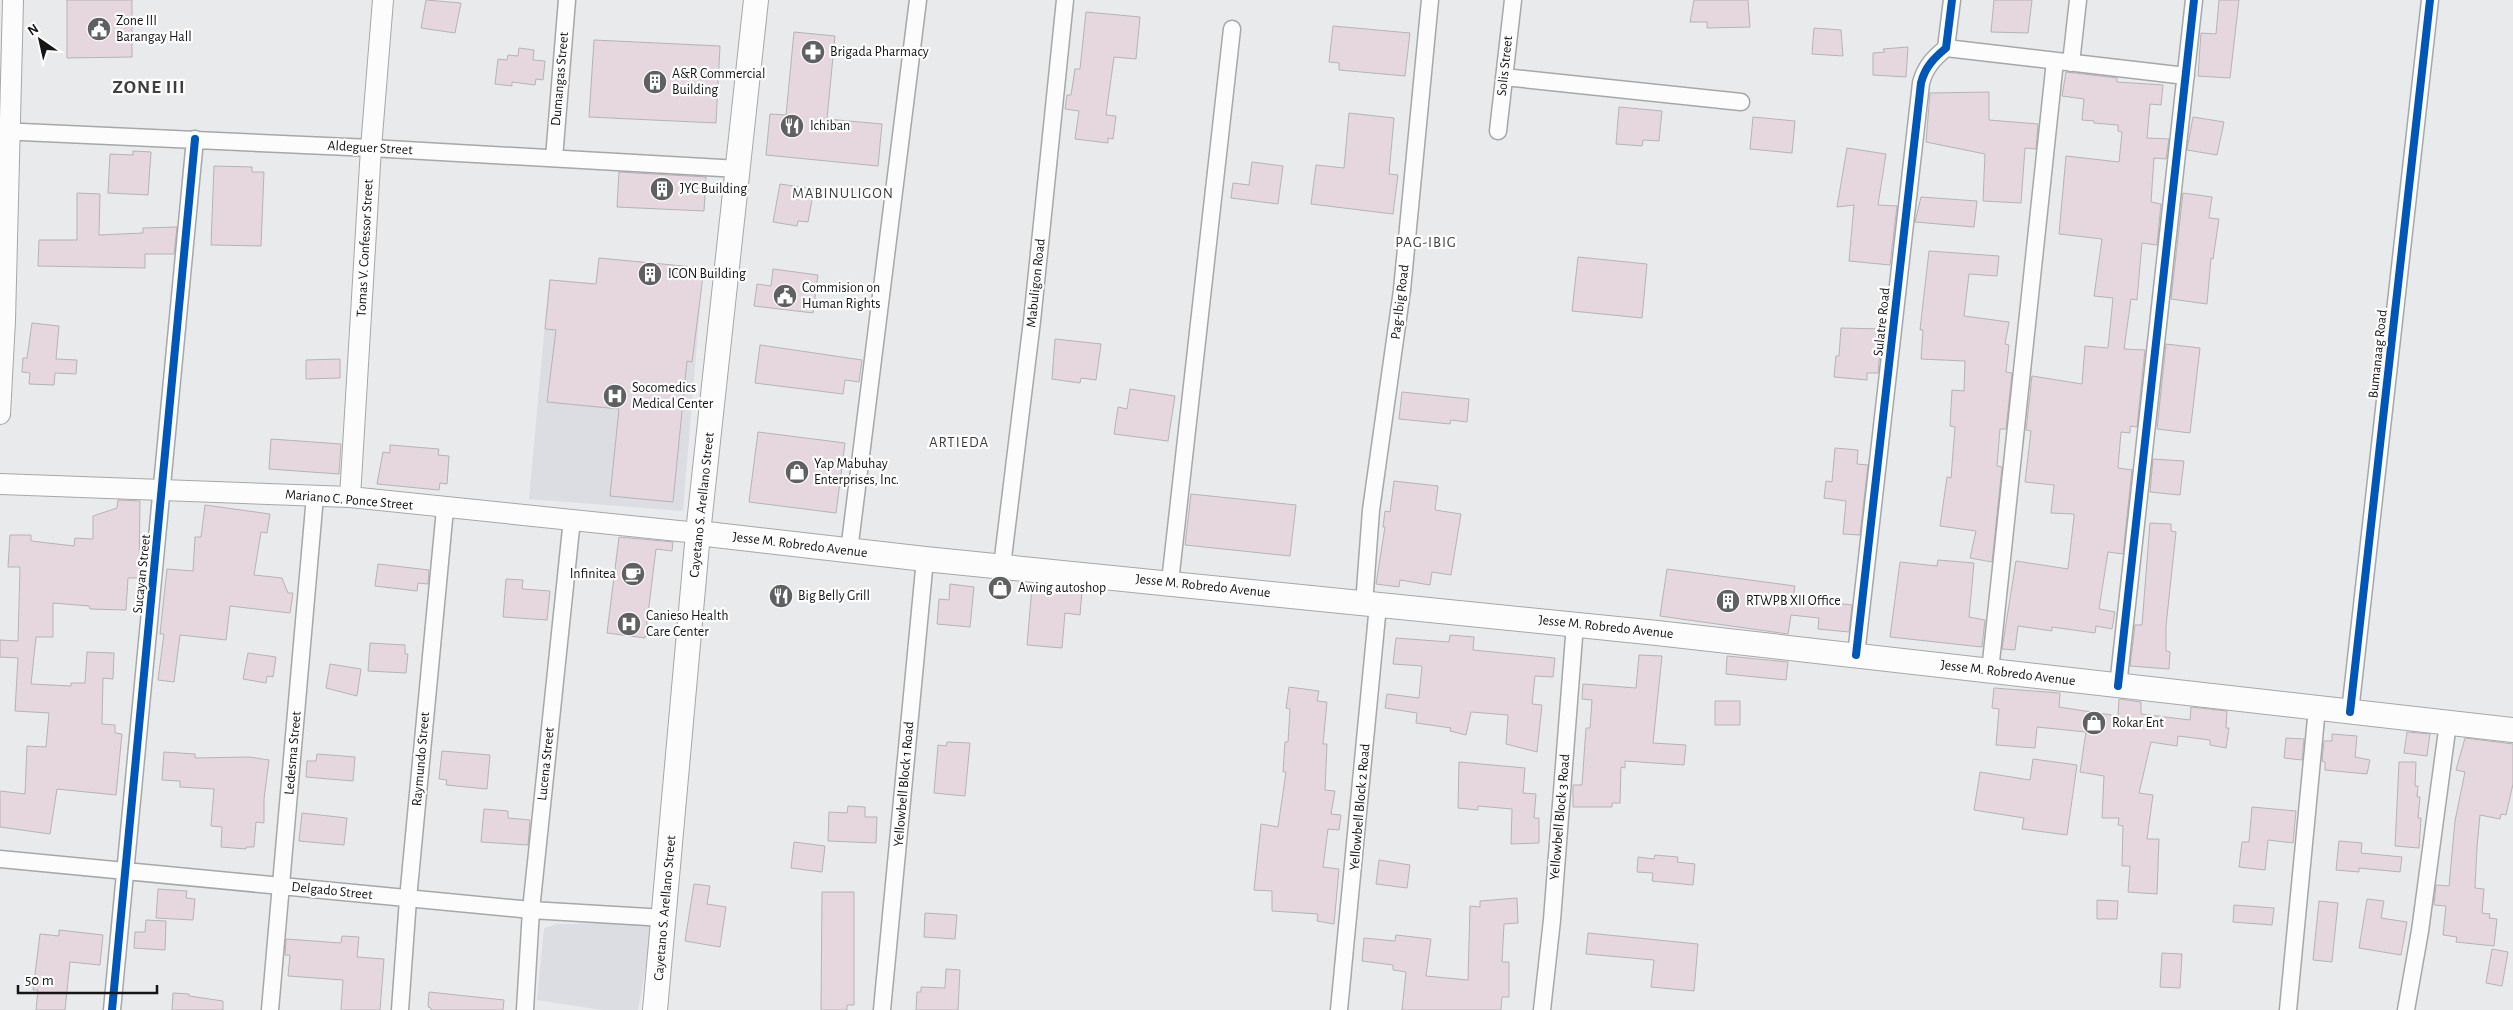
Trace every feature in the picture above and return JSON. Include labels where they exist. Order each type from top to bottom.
[{"type":"main road","name":"Cayetano S. Arellano Street","points":[[656,1010],[698,533],[756,0]]},
{"type":"main road","name":"Jesse M. Robredo Avenue","points":[[698,533],[925,559],[1575,624],[2513,730]]},
{"type":"street","points":[[0,414],[3,320],[4,131],[13,0]]},
{"type":"street","name":"Tomas V. Confessor Street","points":[[350,497],[371,148],[383,0]]},
{"type":"street","name":"Dumangas Street","points":[[554,158],[567,0]]},
{"type":"street","points":[[848,551],[918,0]]},
{"type":"street","name":"Mabuligon Road","points":[[1002,566],[1034,301],[1065,0]]},
{"type":"street","name":"Pag-Ibig Road","points":[[1371,604],[1371,510],[1403,280],[1430,0]]},
{"type":"street","name":"Solis Street","points":[[1498,132],[1513,0]]},
{"type":"street","points":[[1952,0],[1946,48],[2186,76]]},
{"type":"street","points":[[1990,671],[2063,62],[2078,0]]},
{"type":"street","points":[[2118,686],[2194,0]]},
{"type":"street","name":"Bumanaag Road","points":[[2350,712],[2430,0]]},
{"type":"street","points":[[1170,582],[1232,29]]},
{"type":"street","name":"Sulatre Road","points":[[1856,656],[1921,83],[1923,73],[1929,64],[1946,48]]},
{"type":"street","points":[[1504,77],[1741,102]]},
{"type":"street","name":"Aldeguer Street","points":[[4,131],[371,148],[739,169]]},
{"type":"street","name":"Sucayan Street","points":[[112,1010],[195,139]]},
{"type":"street","name":"Mariano C. Ponce Street","points":[[0,484],[350,497],[698,533]]},
{"type":"street","name":"Ledesma Street","points":[[270,1010],[314,496]]},
{"type":"street","name":"Raymundo Street","points":[[400,1010],[408,899],[446,508]]},
{"type":"street","name":"Lucena Street","points":[[525,1010],[531,910],[572,519]]},
{"type":"street","name":"Yellowbell Block 1 Road","points":[[882,1010],[925,559]]},
{"type":"street","name":"Yellowbell Block 2 Road","points":[[1339,1010],[1371,604]]},
{"type":"street","name":"Yellowbell Block 3 Road","points":[[1542,1010],[1552,920],[1575,624]]},
{"type":"street","points":[[2288,1010],[2317,708]]},
{"type":"street","points":[[2406,1010],[2420,931],[2448,722]]},
{"type":"street","name":"Delgado Street","points":[[0,860],[531,910],[665,918]]},
{"type":"shaded area","name":"Socomedics Medical Center","points":[[549,279],[701,294],[683,511],[529,499]]},
{"type":"shaded area","points":[[654,922],[638,1010],[602,1010],[537,1000],[544,928],[557,924]]},
{"type":"building","name":"Zone III Barangay Hall","points":[[67,0],[132,0],[132,57],[67,58]]},
{"type":"building","points":[[426,0],[461,3],[455,33],[421,28]]},
{"type":"building","points":[[1694,0],[1748,0],[1750,27],[1707,28],[1707,22],[1690,22]]},
{"type":"building","points":[[1994,0],[2032,0],[2028,33],[1991,32]]},
{"type":"building","points":[[2219,0],[2239,0],[2230,78],[2198,76],[2201,33],[2216,34]]},
{"type":"building","points":[[1086,12],[1140,17],[1136,59],[1114,57],[1106,115],[1116,116],[1113,139],[1108,138],[1108,143],[1075,139],[1079,111],[1065,109],[1067,95],[1071,95],[1075,69],[1080,69]]},
{"type":"building","points":[[1333,26],[1410,33],[1405,76],[1339,70],[1339,63],[1329,62]]},
{"type":"building","points":[[1814,28],[1841,30],[1843,56],[1812,54]]},
{"type":"building","points":[[794,32],[835,36],[827,119],[882,124],[878,166],[766,155],[770,114],[786,115]]},
{"type":"building","name":"A&R Commercial Building","points":[[594,40],[720,46],[716,123],[589,117]]},
{"type":"building","points":[[1908,47],[1906,77],[1873,75],[1873,53],[1885,52],[1883,49]]},
{"type":"building","points":[[519,48],[534,50],[533,60],[545,61],[543,80],[536,79],[535,85],[512,82],[512,86],[495,84],[498,59],[507,60],[508,55],[518,56]]},
{"type":"building","points":[[2066,72],[2117,78],[2117,82],[2163,85],[2161,105],[2150,104],[2147,138],[2169,139],[2166,159],[2154,158],[2151,202],[2161,204],[2157,245],[2142,243],[2137,300],[2131,299],[2124,349],[2145,350],[2137,427],[2130,426],[2130,433],[2121,432],[2118,468],[2132,470],[2123,554],[2108,552],[2099,609],[2115,612],[2112,629],[2096,626],[2095,633],[2052,627],[2052,631],[2018,626],[2015,650],[2002,649],[2016,561],[2068,569],[2074,517],[2074,514],[2051,513],[2054,485],[2025,482],[2031,431],[2026,430],[2032,376],[2082,384],[2085,346],[2108,348],[2113,298],[2094,296],[2102,239],[2059,234],[2066,156],[2119,162],[2122,132],[2118,131],[2118,125],[2082,120],[2084,99],[2062,96]]},
{"type":"building","points":[[1989,92],[1989,120],[2038,124],[2036,149],[2025,148],[2021,203],[1983,201],[1985,154],[1926,142],[1930,93]]},
{"type":"building","points":[[1619,107],[1662,111],[1659,141],[1643,140],[1642,146],[1616,144]]},
{"type":"building","points":[[1349,113],[1394,118],[1389,174],[1398,175],[1393,214],[1311,204],[1316,165],[1344,168]]},
{"type":"building","points":[[1753,117],[1795,121],[1792,153],[1750,149]]},
{"type":"building","points":[[2193,117],[2224,122],[2217,155],[2187,150]]},
{"type":"building","points":[[1847,148],[1886,154],[1878,205],[1897,206],[1890,265],[1849,261],[1854,205],[1837,207]]},
{"type":"building","points":[[133,151],[151,152],[148,195],[108,193],[110,154],[133,155]]},
{"type":"building","points":[[1252,162],[1283,166],[1278,204],[1231,198],[1233,183],[1249,185]]},
{"type":"building","points":[[214,166],[252,167],[252,172],[264,172],[261,246],[211,245]]},
{"type":"building","name":"JYC Building","points":[[619,172],[706,177],[704,211],[617,207]]},
{"type":"building","points":[[780,184],[814,189],[808,222],[798,221],[797,226],[773,222]]},
{"type":"building","points":[[77,193],[100,194],[99,235],[143,233],[143,228],[177,227],[174,254],[145,254],[145,268],[38,266],[39,240],[77,240]]},
{"type":"building","points":[[2183,193],[2212,197],[2209,218],[2219,219],[2213,259],[2211,258],[2207,304],[2171,299]]},
{"type":"building","points":[[1921,197],[1977,201],[1974,227],[1915,222]]},
{"type":"building","points":[[1929,251],[1999,256],[1997,276],[1969,274],[1964,316],[2009,322],[2005,344],[2009,345],[2006,372],[2012,373],[2006,429],[2000,429],[1997,466],[2002,467],[1992,562],[1970,558],[1976,531],[1940,526],[1947,477],[1951,478],[1955,427],[1950,426],[1952,390],[1964,391],[1965,361],[1921,359],[1923,330],[1920,330]]},
{"type":"building","points":[[1578,257],[1647,264],[1642,318],[1572,311]]},
{"type":"building","name":"Socomedics Medical Center","points":[[599,258],[704,268],[692,362],[687,361],[673,502],[610,496],[619,409],[547,402],[556,330],[545,329],[550,280],[596,284]]},
{"type":"building","name":"Commision on Human Rights","points":[[773,269],[818,275],[813,313],[754,306],[757,284],[771,286]]},
{"type":"building","points":[[32,323],[59,326],[56,359],[77,360],[76,374],[55,373],[54,385],[29,384],[30,373],[22,372],[23,358],[27,358]]},
{"type":"building","points":[[1841,328],[1882,329],[1878,373],[1867,373],[1867,380],[1834,377],[1836,356],[1839,356]]},
{"type":"building","points":[[1055,339],[1101,344],[1096,380],[1081,378],[1080,383],[1052,379]]},
{"type":"building","points":[[2166,344],[2200,348],[2190,433],[2157,429]]},
{"type":"building","points":[[760,345],[862,360],[859,382],[845,380],[843,394],[755,383]]},
{"type":"building","points":[[340,359],[340,378],[306,379],[306,360]]},
{"type":"building","points":[[1130,389],[1175,396],[1168,441],[1114,434],[1118,407],[1127,409]]},
{"type":"building","points":[[1402,392],[1469,399],[1467,422],[1451,420],[1450,424],[1399,419]]},
{"type":"building","name":"Yap Mabuhay Enterprises, Inc.","points":[[758,432],[845,443],[836,513],[749,502]]},
{"type":"building","points":[[271,439],[341,444],[339,474],[269,469]]},
{"type":"building","points":[[390,445],[439,449],[438,455],[449,456],[447,484],[440,483],[439,490],[377,484],[383,452],[390,453]]},
{"type":"building","points":[[1835,448],[1858,450],[1857,464],[1868,465],[1860,535],[1843,534],[1846,501],[1824,498],[1826,481],[1832,482]]},
{"type":"building","points":[[2153,459],[2184,461],[2180,495],[2150,492]]},
{"type":"building","points":[[1394,481],[1438,486],[1435,510],[1461,514],[1451,575],[1432,572],[1430,585],[1400,580],[1399,587],[1376,584],[1385,527],[1383,527],[1385,511],[1390,512]]},
{"type":"building","points":[[1191,494],[1296,505],[1290,556],[1185,545]]},
{"type":"building","points":[[118,500],[140,501],[139,578],[128,578],[126,610],[90,609],[89,606],[53,603],[53,637],[36,637],[31,684],[71,686],[71,683],[85,683],[87,652],[114,653],[113,679],[103,678],[102,724],[115,725],[115,733],[122,734],[116,795],[57,789],[50,834],[0,827],[0,791],[25,794],[27,746],[46,747],[49,713],[15,711],[18,658],[0,657],[0,640],[18,641],[20,567],[8,567],[10,535],[31,535],[31,541],[74,546],[75,538],[93,539],[93,516],[117,508]]},
{"type":"building","points":[[205,505],[270,514],[267,533],[261,532],[254,575],[282,578],[288,593],[293,593],[290,613],[230,606],[226,640],[180,635],[174,682],[158,680],[164,634],[160,634],[167,569],[193,571],[195,537],[201,537]]},
{"type":"building","points":[[2150,523],[2171,524],[2171,531],[2176,532],[2166,626],[2166,651],[2170,652],[2169,669],[2130,666],[2135,625],[2142,625]]},
{"type":"building","points":[[619,537],[673,542],[672,551],[656,549],[645,638],[607,633]]},
{"type":"building","points":[[1938,560],[1974,563],[1969,617],[1985,620],[1982,647],[1890,637],[1900,562],[1937,566]]},
{"type":"building","points":[[378,564],[429,570],[428,584],[418,583],[417,591],[375,586]]},
{"type":"building","name":"RTWPB XII Office","points":[[1667,569],[1795,586],[1793,598],[1852,605],[1849,632],[1818,629],[1819,618],[1791,615],[1788,634],[1660,616]]},
{"type":"building","points":[[506,579],[523,580],[522,589],[550,591],[547,620],[503,617]]},
{"type":"building","points":[[950,584],[974,587],[970,627],[937,624],[939,599],[949,600]]},
{"type":"building","points":[[1032,587],[1082,591],[1080,615],[1065,613],[1062,648],[1027,645]]},
{"type":"building","points":[[1450,635],[1474,637],[1473,650],[1555,658],[1553,677],[1535,676],[1532,704],[1542,705],[1537,752],[1506,744],[1508,715],[1471,712],[1466,735],[1450,731],[1451,728],[1416,723],[1417,713],[1385,708],[1387,694],[1419,698],[1422,666],[1393,664],[1396,638],[1449,642]]},
{"type":"building","points":[[370,643],[405,645],[405,654],[408,654],[406,673],[368,671]]},
{"type":"building","points":[[248,653],[276,657],[273,677],[267,676],[266,683],[243,679]]},
{"type":"building","points":[[1639,655],[1662,656],[1653,743],[1686,745],[1684,765],[1625,761],[1625,768],[1621,767],[1620,803],[1612,803],[1612,807],[1573,807],[1573,785],[1582,785],[1586,728],[1590,728],[1592,700],[1582,699],[1583,684],[1636,688]]},
{"type":"building","points":[[1727,656],[1788,662],[1786,680],[1726,674]]},
{"type":"building","points":[[330,664],[361,669],[357,696],[326,688]]},
{"type":"building","points":[[1289,687],[1319,691],[1317,701],[1327,702],[1323,744],[1327,744],[1325,790],[1335,791],[1331,814],[1341,815],[1339,830],[1328,829],[1323,867],[1339,869],[1334,924],[1317,921],[1318,914],[1272,911],[1272,891],[1254,890],[1261,824],[1278,827],[1286,772],[1283,772],[1285,742],[1288,742],[1290,709],[1286,708]]},
{"type":"building","points":[[1994,688],[2060,693],[2059,707],[2118,716],[2119,699],[2141,702],[2141,714],[2190,720],[2191,707],[2227,711],[2226,728],[2229,728],[2226,748],[2210,745],[2210,740],[2178,736],[2177,746],[2151,742],[2139,793],[2153,795],[2147,839],[2159,839],[2157,894],[2128,892],[2130,866],[2122,866],[2123,826],[2118,825],[2119,818],[2102,818],[2104,776],[2080,772],[2086,732],[2037,727],[2035,748],[1996,745],[1999,709],[1992,708]]},
{"type":"building","points":[[1715,701],[1740,701],[1740,725],[1715,725]]},
{"type":"building","points":[[2407,732],[2430,734],[2427,756],[2404,753]]},
{"type":"building","points":[[2332,734],[2357,736],[2355,757],[2370,760],[2367,774],[2325,770],[2325,762],[2322,761],[2324,741],[2332,741]]},
{"type":"building","points":[[2286,738],[2304,739],[2302,760],[2284,758]]},
{"type":"building","points":[[2465,738],[2513,744],[2513,784],[2506,815],[2501,814],[2500,819],[2480,815],[2475,888],[2484,889],[2482,913],[2490,914],[2489,918],[2497,919],[2494,946],[2456,942],[2457,937],[2443,935],[2446,906],[2434,905],[2436,885],[2449,886],[2455,821],[2465,772],[2456,770]]},
{"type":"building","points":[[947,742],[970,743],[965,796],[934,793],[938,745],[946,746]]},
{"type":"building","points":[[442,751],[490,755],[487,789],[446,785],[447,780],[439,779]]},
{"type":"building","points":[[164,752],[195,754],[195,758],[249,757],[269,760],[264,799],[264,823],[256,822],[254,847],[246,847],[246,849],[221,847],[222,827],[211,826],[214,789],[180,787],[180,781],[162,780]]},
{"type":"building","points":[[317,754],[355,757],[353,781],[306,777],[307,761],[316,761]]},
{"type":"building","points":[[2033,759],[2077,765],[2067,835],[2022,829],[2024,818],[1974,810],[1980,772],[2030,780]]},
{"type":"building","points":[[1459,762],[1525,768],[1523,793],[1536,794],[1534,818],[1539,818],[1539,843],[1511,844],[1512,809],[1478,806],[1478,810],[1458,808]]},
{"type":"building","points":[[2399,762],[2416,762],[2415,786],[2418,786],[2417,797],[2420,797],[2418,818],[2421,818],[2419,848],[2395,846]]},
{"type":"building","points":[[848,806],[865,807],[865,817],[877,817],[876,843],[828,841],[829,812],[847,813]]},
{"type":"building","points":[[2252,807],[2296,811],[2293,843],[2268,840],[2265,870],[2239,867],[2242,842],[2249,842]]},
{"type":"building","points":[[484,809],[508,811],[508,818],[530,820],[528,845],[481,842]]},
{"type":"building","points":[[302,813],[347,818],[344,845],[299,841]]},
{"type":"building","points":[[2339,841],[2362,843],[2361,853],[2402,857],[2400,872],[2359,868],[2359,872],[2336,870]]},
{"type":"building","points":[[794,842],[825,846],[822,872],[791,868]]},
{"type":"building","points":[[1655,855],[1678,857],[1677,862],[1695,864],[1693,885],[1652,881],[1653,873],[1637,872],[1638,857],[1654,859]]},
{"type":"building","points":[[1379,860],[1410,865],[1407,888],[1376,884]]},
{"type":"building","points":[[694,884],[710,886],[707,904],[726,907],[720,947],[685,941]]},
{"type":"building","points":[[158,889],[187,891],[186,898],[195,899],[193,920],[156,918]]},
{"type":"building","points":[[822,892],[854,892],[854,1005],[847,1005],[847,1010],[821,1010]]},
{"type":"building","points":[[1517,898],[1518,923],[1504,924],[1502,962],[1509,962],[1509,997],[1502,997],[1501,1010],[1402,1010],[1406,972],[1393,970],[1393,965],[1362,961],[1364,938],[1395,941],[1396,935],[1431,939],[1426,976],[1468,980],[1470,906],[1480,907],[1480,901]]},
{"type":"building","points":[[2367,899],[2384,901],[2381,918],[2407,922],[2401,955],[2359,948]]},
{"type":"building","points":[[2097,900],[2118,901],[2117,919],[2097,919]]},
{"type":"building","points":[[2319,901],[2338,903],[2332,962],[2313,960]]},
{"type":"building","points":[[2234,905],[2274,908],[2272,925],[2233,922]]},
{"type":"building","points":[[925,913],[957,915],[955,939],[924,937]]},
{"type":"building","points":[[146,920],[166,921],[165,950],[134,948],[135,932],[145,932]]},
{"type":"building","points":[[59,930],[103,935],[100,965],[70,962],[65,1010],[36,1010],[38,990],[33,990],[40,934],[59,936]]},
{"type":"building","points":[[1588,933],[1698,944],[1694,991],[1651,987],[1654,960],[1586,954]]},
{"type":"building","points":[[342,936],[359,937],[357,957],[384,959],[380,1010],[341,1010],[343,980],[288,976],[290,955],[285,955],[286,939],[341,943]]},
{"type":"building","points":[[2492,949],[2508,952],[2502,986],[2486,983]]},
{"type":"building","points":[[2162,953],[2182,954],[2180,988],[2160,987]]},
{"type":"building","points":[[946,969],[960,970],[958,1010],[916,1010],[917,992],[921,992],[921,987],[945,988]]},
{"type":"building","points":[[429,992],[504,1000],[503,1010],[431,1010],[428,1007]]},
{"type":"building","points":[[173,993],[189,994],[189,996],[223,1001],[223,1010],[172,1010]]},
{"type":"cycle path","points":[[1856,655],[1921,83],[1930,63],[1946,48],[1952,0]]},
{"type":"cycle path","points":[[2118,686],[2194,0]]},
{"type":"cycle path","points":[[2350,712],[2430,0]]},
{"type":"cycle path","points":[[112,1010],[195,139]]},
{"type":"place","name":"Zone III Barangay Hall","points":[[99,29]]},
{"type":"place","name":"Brigada Pharmacy","points":[[813,52]]},
{"type":"place","name":"A&R Commercial Building","points":[[655,82]]},
{"type":"place","name":"Ichiban","points":[[792,126]]},
{"type":"place","name":"JYC Building","points":[[662,189]]},
{"type":"place","name":"ICON Building","points":[[650,274]]},
{"type":"place","name":"Commision on Human Rights","points":[[785,296]]},
{"type":"place","name":"Socomedics Medical Center","points":[[615,396]]},
{"type":"place","name":"Yap Mabuhay Enterprises, Inc.","points":[[797,472]]},
{"type":"place","name":"Infinitea","points":[[633,574]]},
{"type":"place","name":"Awing autoshop","points":[[1000,588]]},
{"type":"place","name":"Big Belly Grill","points":[[781,596]]},
{"type":"place","name":"RTWPB XII Office","points":[[1728,601]]},
{"type":"place","name":"Canieso Health Care Center","points":[[629,624]]},
{"type":"place","name":"Rokar Ent","points":[[2094,723]]},
{"type":"district","name":"ZONE III","points":[[149,87]]},
{"type":"district","name":"MABINULIGON","points":[[843,193]]},
{"type":"district","name":"PAG-IBIG","points":[[1426,242]]},
{"type":"district","name":"ARTIEDA","points":[[959,442]]}]
